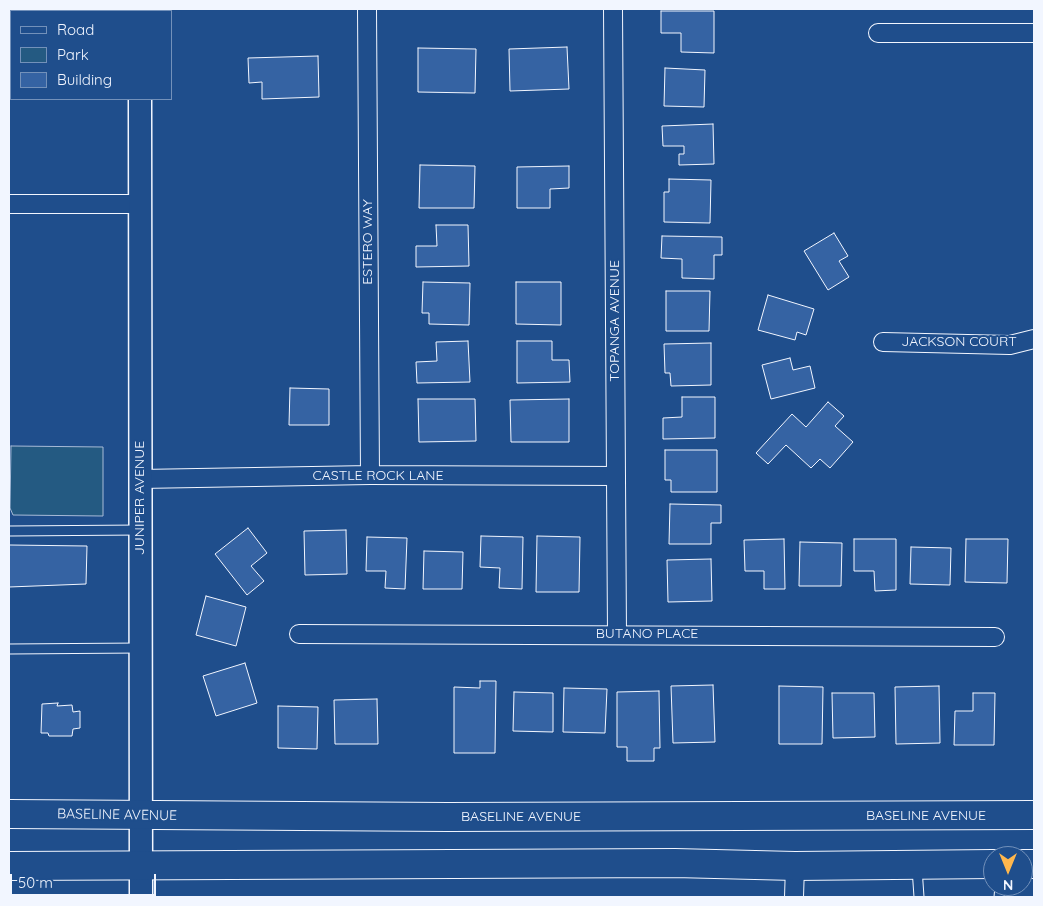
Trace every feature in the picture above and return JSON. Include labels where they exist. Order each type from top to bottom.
[{"type":"main road","name":"BASELINE AVENUE","points":[[9,814],[448,817],[1034,815]]},
{"type":"main road","points":[[9,866],[675,863],[795,866],[983,864]]},
{"type":"street","name":"ESTERO WAY","points":[[367,9],[370,475]]},
{"type":"street","name":"TOPANGA AVENUE","points":[[613,9],[617,634]]},
{"type":"street","points":[[878,33],[1034,33]]},
{"type":"street","name":"JUNIPER AVENUE","points":[[140,100],[141,897]]},
{"type":"street","points":[[9,204],[140,204]]},
{"type":"street","name":"JACKSON COURT","points":[[883,342],[1010,345],[1034,339]]},
{"type":"street","name":"CASTLE ROCK LANE","points":[[140,479],[370,475],[616,476]]},
{"type":"street","name":"BUTANO PLACE","points":[[299,634],[995,637]]},
{"type":"street","points":[[794,897],[795,866]]},
{"type":"lane","points":[[9,531],[140,530]]},
{"type":"lane","points":[[9,649],[140,648]]},
{"type":"lane","points":[[916,865],[919,897]]},
{"type":"green space","points":[[11,446],[103,447],[103,516],[13,515],[10,508]]},
{"type":"building","points":[[661,11],[714,11],[714,53],[681,52],[681,33],[661,33]]},
{"type":"building","points":[[567,47],[569,89],[510,91],[509,49]]},
{"type":"building","points":[[418,48],[476,49],[475,93],[418,92]]},
{"type":"building","points":[[318,56],[319,97],[262,99],[262,82],[249,83],[248,58]]},
{"type":"building","points":[[665,68],[705,70],[704,107],[664,106]]},
{"type":"building","points":[[713,124],[714,164],[679,165],[679,154],[684,154],[684,146],[663,146],[662,126]]},
{"type":"building","points":[[420,165],[475,166],[474,208],[419,208]]},
{"type":"building","points":[[569,166],[569,188],[550,189],[550,208],[517,208],[517,167]]},
{"type":"building","points":[[669,179],[711,180],[710,223],[664,222],[664,192],[669,192]]},
{"type":"building","points":[[436,225],[468,225],[469,266],[416,267],[416,246],[437,246]]},
{"type":"building","points":[[834,233],[848,256],[839,261],[849,277],[828,290],[804,251]]},
{"type":"building","points":[[662,236],[722,237],[722,255],[714,255],[714,279],[682,278],[682,259],[661,258]]},
{"type":"building","points":[[423,282],[470,283],[469,325],[429,324],[429,313],[422,313]]},
{"type":"building","points":[[516,282],[561,282],[561,325],[516,324]]},
{"type":"building","points":[[666,291],[710,291],[709,331],[666,331]]},
{"type":"building","points":[[768,295],[814,309],[806,335],[797,332],[795,340],[758,330]]},
{"type":"building","points":[[468,341],[470,382],[417,383],[416,362],[437,361],[436,342]]},
{"type":"building","points":[[517,341],[552,341],[552,360],[569,360],[570,382],[517,383]]},
{"type":"building","points":[[711,343],[711,385],[671,386],[670,373],[665,373],[664,344]]},
{"type":"building","points":[[790,358],[793,370],[810,366],[815,388],[771,399],[762,365]]},
{"type":"building","points":[[290,388],[329,389],[329,425],[289,425]]},
{"type":"building","points":[[682,397],[715,397],[715,438],[663,439],[663,418],[682,417]]},
{"type":"building","points":[[418,399],[475,399],[476,441],[419,442]]},
{"type":"building","points":[[569,399],[569,442],[511,442],[510,400]]},
{"type":"building","points":[[828,402],[844,416],[835,426],[853,442],[830,468],[820,459],[811,468],[786,445],[768,464],[756,453],[792,414],[806,427]]},
{"type":"building","points":[[665,450],[717,450],[717,492],[671,492],[671,480],[665,480]]},
{"type":"building","points":[[670,504],[721,505],[721,523],[711,523],[711,544],[669,544]]},
{"type":"building","points":[[248,528],[267,553],[251,566],[264,581],[247,595],[215,554]]},
{"type":"building","points":[[346,530],[347,574],[305,575],[304,531]]},
{"type":"building","points":[[481,536],[523,537],[522,589],[499,588],[500,568],[480,567]]},
{"type":"building","points":[[537,536],[580,537],[579,592],[536,592]]},
{"type":"building","points":[[367,537],[407,538],[405,589],[385,588],[386,571],[366,571]]},
{"type":"building","points":[[784,539],[785,589],[764,589],[764,571],[745,571],[744,540]]},
{"type":"building","points":[[854,539],[896,539],[896,590],[875,591],[874,571],[854,571]]},
{"type":"building","points":[[966,539],[1008,539],[1007,583],[965,582]]},
{"type":"building","points":[[800,542],[842,543],[841,586],[799,586]]},
{"type":"building","points":[[9,545],[87,546],[86,584],[9,587]]},
{"type":"building","points":[[911,547],[951,548],[950,585],[910,584]]},
{"type":"building","points":[[424,551],[463,552],[462,589],[423,589]]},
{"type":"building","points":[[711,559],[712,601],[668,602],[667,560]]},
{"type":"building","points":[[206,596],[246,607],[236,646],[196,635]]},
{"type":"building","points":[[245,663],[257,703],[216,716],[203,676]]},
{"type":"building","points":[[480,681],[496,681],[495,753],[454,753],[454,687],[480,688]]},
{"type":"building","points":[[713,685],[715,742],[673,743],[671,686]]},
{"type":"building","points":[[779,686],[823,687],[822,744],[779,744]]},
{"type":"building","points":[[939,686],[940,743],[896,744],[895,687]]},
{"type":"building","points":[[564,688],[607,689],[605,733],[563,732]]},
{"type":"building","points":[[659,691],[660,748],[654,748],[654,761],[627,761],[627,747],[617,747],[617,692]]},
{"type":"building","points":[[514,692],[553,693],[553,732],[513,731]]},
{"type":"building","points":[[832,693],[874,693],[875,737],[833,738]]},
{"type":"building","points":[[973,693],[995,693],[994,745],[954,745],[955,711],[973,711]]},
{"type":"building","points":[[377,699],[378,744],[335,744],[334,700]]},
{"type":"building","points":[[58,703],[57,706],[72,705],[73,712],[80,711],[80,728],[73,729],[72,736],[49,736],[48,733],[41,733],[42,704]]},
{"type":"building","points":[[278,706],[318,707],[317,749],[278,748]]}]
